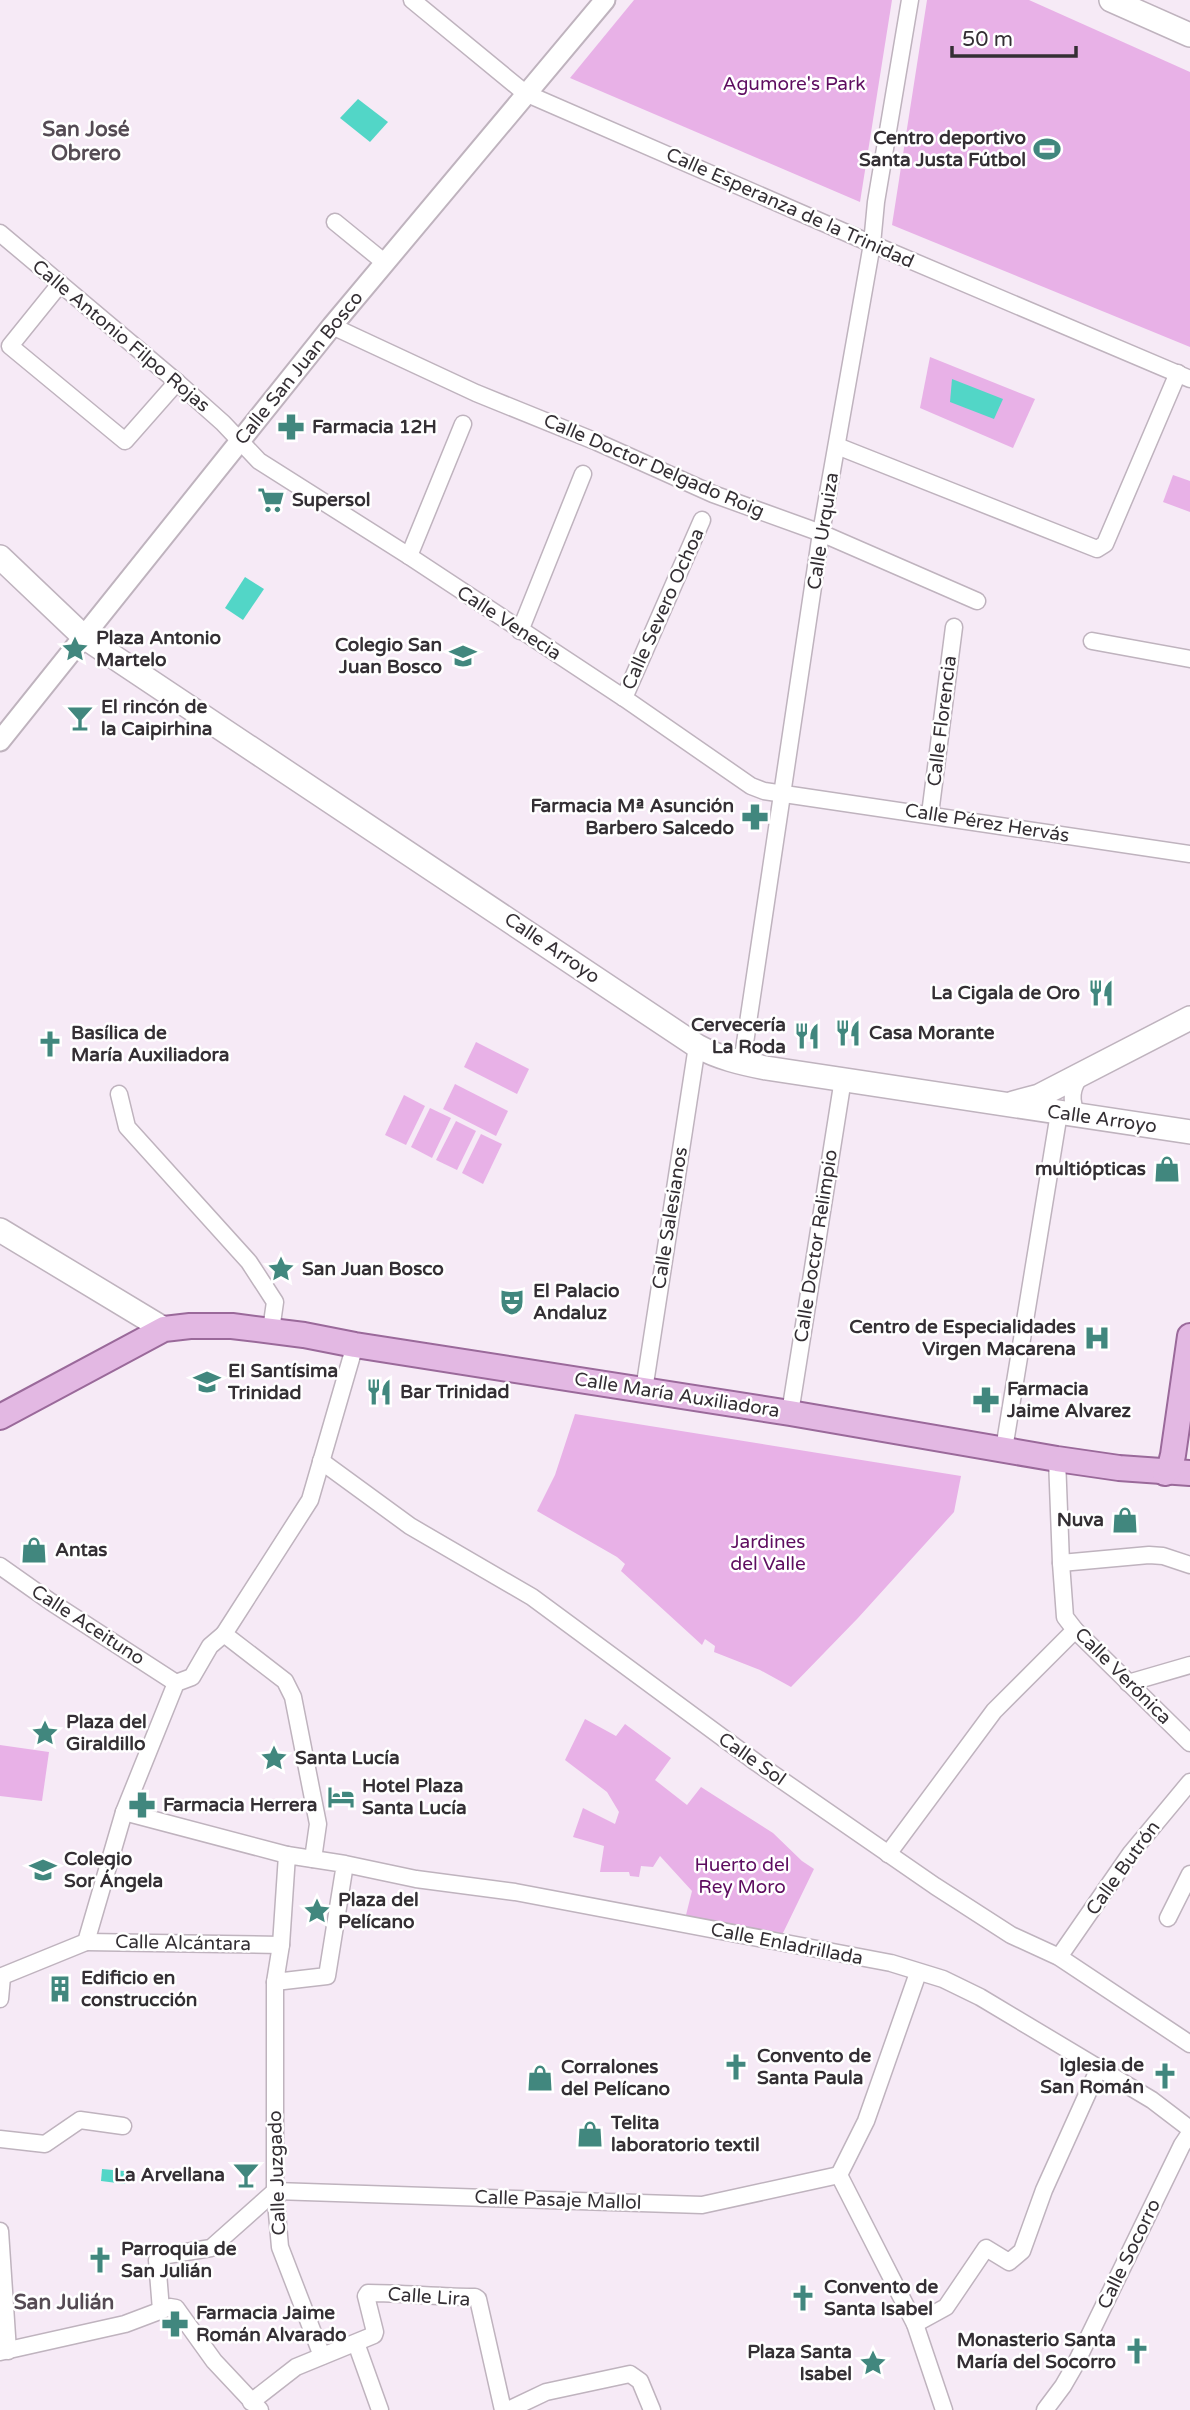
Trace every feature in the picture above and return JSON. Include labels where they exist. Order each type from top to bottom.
[{"type":"main road","points":[[1111,0],[1190,35]]},
{"type":"main road","name":"Calle Arroyo","points":[[0,557],[84,637],[696,1046],[714,1055],[742,1063],[1190,1132]]},
{"type":"main road","points":[[1002,1105],[1040,1096],[1190,1018]]},
{"type":"main road","points":[[0,1230],[155,1324],[0,1417]]},
{"type":"main road","name":"Calle María Auxiliadora","points":[[155,1324],[271,1330],[1058,1459],[1169,1464],[1190,1473]]},
{"type":"main road","points":[[1169,1464],[1190,1336]]},
{"type":"street","name":"Calle Esperanza de la Trinidad","points":[[412,0],[526,93],[1184,376]]},
{"type":"street","name":"Calle San Juan Bosco","points":[[0,741],[384,262],[605,0]]},
{"type":"street","name":"Calle Urquiza","points":[[742,1063],[821,533],[872,244],[876,202],[910,0]]},
{"type":"street","points":[[335,222],[384,262]]},
{"type":"street","name":"Calle Antonio Filpo Rojas","points":[[0,233],[177,382],[239,442]]},
{"type":"street","points":[[60,284],[10,346],[20,355],[125,441],[177,382]]},
{"type":"street","name":"Calle Doctor Delgado Roig","points":[[332,326],[476,393],[597,442],[713,494],[821,533],[977,601]]},
{"type":"street","points":[[836,446],[1097,549],[1105,544],[1184,376]]},
{"type":"street","points":[[409,556],[463,424]]},
{"type":"street","name":"Calle Venecia","points":[[239,442],[259,461],[624,698],[751,786],[764,791],[784,793]]},
{"type":"street","points":[[520,631],[583,474]]},
{"type":"street","name":"Calle Severo Ochoa","points":[[624,698],[702,520]]},
{"type":"street","name":"Calle Florencia","points":[[930,814],[954,628]]},
{"type":"street","points":[[1092,641],[1190,659]]},
{"type":"street","name":"Calle Pérez Hervás","points":[[784,793],[1190,854]]},
{"type":"street","name":"Calle Salesianos","points":[[644,1390],[696,1046]]},
{"type":"street","points":[[1004,1449],[1068,1114],[1074,1108],[1073,1086],[1081,1075]]},
{"type":"street","name":"Calle Doctor Relimpio","points":[[790,1413],[843,1079]]},
{"type":"street","points":[[118,1094],[127,1127],[249,1262],[275,1302],[271,1330]]},
{"type":"street","points":[[0,1999],[1,1977],[86,1942],[124,1812],[176,1683],[192,1677],[210,1646],[224,1634],[310,1500],[355,1345]]},
{"type":"street","name":"Calle Verónica","points":[[1058,1459],[1061,1563],[1066,1617],[1075,1630],[1190,1743]]},
{"type":"street","name":"Calle Sol","points":[[321,1461],[410,1525],[532,1597],[656,1690],[888,1854],[1011,1935],[1059,1957],[1190,2044]]},
{"type":"street","points":[[1061,1563],[1149,1555],[1163,1556],[1190,1565]]},
{"type":"street","name":"Calle Aceituno","points":[[0,1566],[176,1683]]},
{"type":"street","points":[[888,1854],[993,1711],[1075,1630]]},
{"type":"street","points":[[224,1634],[285,1681],[293,1697],[318,1824],[313,1859]]},
{"type":"street","points":[[1128,1683],[1190,1665]]},
{"type":"street","name":"Calle Butrón","points":[[1059,1957],[1131,1853],[1190,1782]]},
{"type":"street","points":[[124,1812],[287,1855],[345,1864],[327,1976],[275,1982],[281,1945],[287,1855]]},
{"type":"street","name":"Calle Enladrillada","points":[[345,1864],[416,1879],[515,1892],[891,1963],[943,1979],[980,1997],[1152,2100],[1190,2131]]},
{"type":"street","points":[[1168,1918],[1190,1874]]},
{"type":"street","name":"Calle Alcántara","points":[[86,1942],[281,1945]]},
{"type":"street","points":[[918,1973],[866,2120],[839,2175],[915,2324],[944,2410]]},
{"type":"street","name":"Calle Juzgado","points":[[275,1982],[275,2191],[280,2247],[322,2356]]},
{"type":"street","points":[[915,2324],[946,2307],[986,2248],[1009,2262],[1022,2251],[1044,2190],[1099,2068]]},
{"type":"street","points":[[0,2139],[45,2144],[80,2120],[123,2126]]},
{"type":"street","name":"Calle Socorro","points":[[1045,2410],[1074,2367],[1190,2131]]},
{"type":"street","name":"Calle Pasaje Mallol","points":[[275,2191],[702,2205],[839,2175]]},
{"type":"street","points":[[161,2310],[157,2260],[161,2256],[211,2248],[275,2191]]},
{"type":"street","points":[[0,2231],[4,2352],[125,2324],[170,2307],[176,2308],[214,2361],[256,2406],[296,2367],[356,2343],[380,2410]]},
{"type":"street","name":"Calle Lira","points":[[356,2343],[375,2332],[366,2296],[368,2293],[475,2297],[480,2304],[503,2410]]},
{"type":"street","points":[[508,2410],[546,2392],[630,2374],[640,2381],[652,2410]]},
{"type":"green space","name":"Agumore's Park","points":[[634,0],[892,0],[860,202],[570,78]]},
{"type":"green space","name":"Centro deportivo Santa Justa Fútbol","points":[[927,0],[1029,0],[1190,72],[1190,347],[892,225]]},
{"type":"green space","points":[[930,357],[1035,399],[1013,448],[920,408]]},
{"type":"green space","points":[[1173,475],[1190,481],[1190,512],[1163,502]]},
{"type":"green space","points":[[476,1042],[529,1069],[517,1094],[464,1067]]},
{"type":"green space","points":[[455,1084],[508,1111],[496,1136],[443,1109]]},
{"type":"green space","points":[[404,1095],[425,1106],[406,1145],[385,1135]]},
{"type":"green space","points":[[430,1108],[451,1118],[432,1158],[411,1147]]},
{"type":"green space","points":[[456,1121],[476,1131],[457,1170],[436,1160]]},
{"type":"green space","points":[[481,1134],[502,1144],[483,1184],[462,1173]]},
{"type":"green space","name":"Jardines del Valle","points":[[575,1414],[961,1476],[954,1512],[791,1687],[760,1670],[714,1652],[715,1646],[705,1639],[702,1645],[621,1571],[625,1564],[617,1557],[537,1511],[555,1475]]},
{"type":"green space","name":"Huerto del Rey Moro","points":[[585,1719],[616,1736],[625,1724],[671,1758],[655,1780],[687,1805],[701,1787],[773,1833],[814,1869],[782,1935],[685,1919],[692,1891],[660,1856],[653,1867],[641,1866],[639,1877],[630,1876],[629,1872],[600,1872],[604,1846],[573,1837],[583,1808],[615,1824],[619,1812],[607,1792],[565,1760]]},
{"type":"green space","points":[[0,1745],[49,1752],[42,1801],[0,1796]]},
{"type":"shaded area","points":[[358,99],[388,122],[370,142],[340,118]]},
{"type":"shaded area","points":[[952,379],[1003,399],[994,419],[950,402]]},
{"type":"shaded area","points":[[245,577],[264,589],[243,620],[225,608]]},
{"type":"shaded area","points":[[102,2169],[124,2171],[127,2175],[125,2184],[101,2181]]},
{"type":"place","name":"Centro deportivo Santa Justa Fútbol","points":[[1047,149]]},
{"type":"place","name":"Farmacia 12H","points":[[291,427]]},
{"type":"place","name":"Supersol","points":[[271,500]]},
{"type":"place","name":"Plaza Antonio Martelo","points":[[75,649]]},
{"type":"place","name":"Colegio San Juan Bosco","points":[[463,656]]},
{"type":"place","name":"El rincón de la Caipirhina","points":[[80,718]]},
{"type":"place","name":"Farmacia Mª Asunción Barbero Salcedo","points":[[755,817]]},
{"type":"place","name":"La Cigala de Oro","points":[[1101,993]]},
{"type":"place","name":"Casa Morante","points":[[848,1033]]},
{"type":"place","name":"Cervecería La Roda","points":[[807,1036]]},
{"type":"place","name":"Basílica de María Auxiliadora","points":[[50,1044]]},
{"type":"place","name":"multiópticas","points":[[1167,1169]]},
{"type":"place","name":"San Juan Bosco","points":[[281,1269]]},
{"type":"place","name":"El Palacio Andaluz","points":[[512,1302]]},
{"type":"place","name":"Centro de Especialidades Virgen Macarena","points":[[1097,1338]]},
{"type":"place","name":"EI Santísima Trinidad","points":[[207,1382]]},
{"type":"place","name":"Bar Trinidad","points":[[379,1392]]},
{"type":"place","name":"Farmacia Jaime Alvarez","points":[[986,1400]]},
{"type":"place","name":"Nuva","points":[[1125,1520]]},
{"type":"place","name":"Antas","points":[[34,1550]]},
{"type":"place","name":"Plaza del Giraldillo","points":[[45,1733]]},
{"type":"place","name":"Santa Lucía","points":[[274,1758]]},
{"type":"place","name":"Hotel Plaza Santa Lucía","points":[[341,1797]]},
{"type":"place","name":"Farmacia Herrera","points":[[142,1805]]},
{"type":"place","name":"Colegio Sor Ángela","points":[[43,1870]]},
{"type":"place","name":"Plaza del Pelícano","points":[[317,1911]]},
{"type":"place","name":"Edificio en construcción","points":[[60,1989]]},
{"type":"place","name":"Convento de Santa Paula","points":[[736,2067]]},
{"type":"place","name":"Iglesia de San Román","points":[[1165,2076]]},
{"type":"place","name":"Corralones del Pelícano","points":[[540,2078]]},
{"type":"place","name":"Telita laboratorio textil","points":[[590,2134]]},
{"type":"place","name":"La Arvellana","points":[[246,2175]]},
{"type":"place","name":"Parroquia de San Julián","points":[[100,2260]]},
{"type":"place","name":"Convento de Santa Isabel","points":[[803,2298]]},
{"type":"place","name":"Farmacia Jaime Román Alvarado","points":[[175,2324]]},
{"type":"place","name":"Monasterio Santa María del Socorro","points":[[1137,2351]]},
{"type":"place","name":"Plaza Santa Isabel","points":[[873,2363]]},
{"type":"district","name":"San José Obrero","points":[[86,141]]},
{"type":"district","name":"San Julián","points":[[64,2302]]}]
